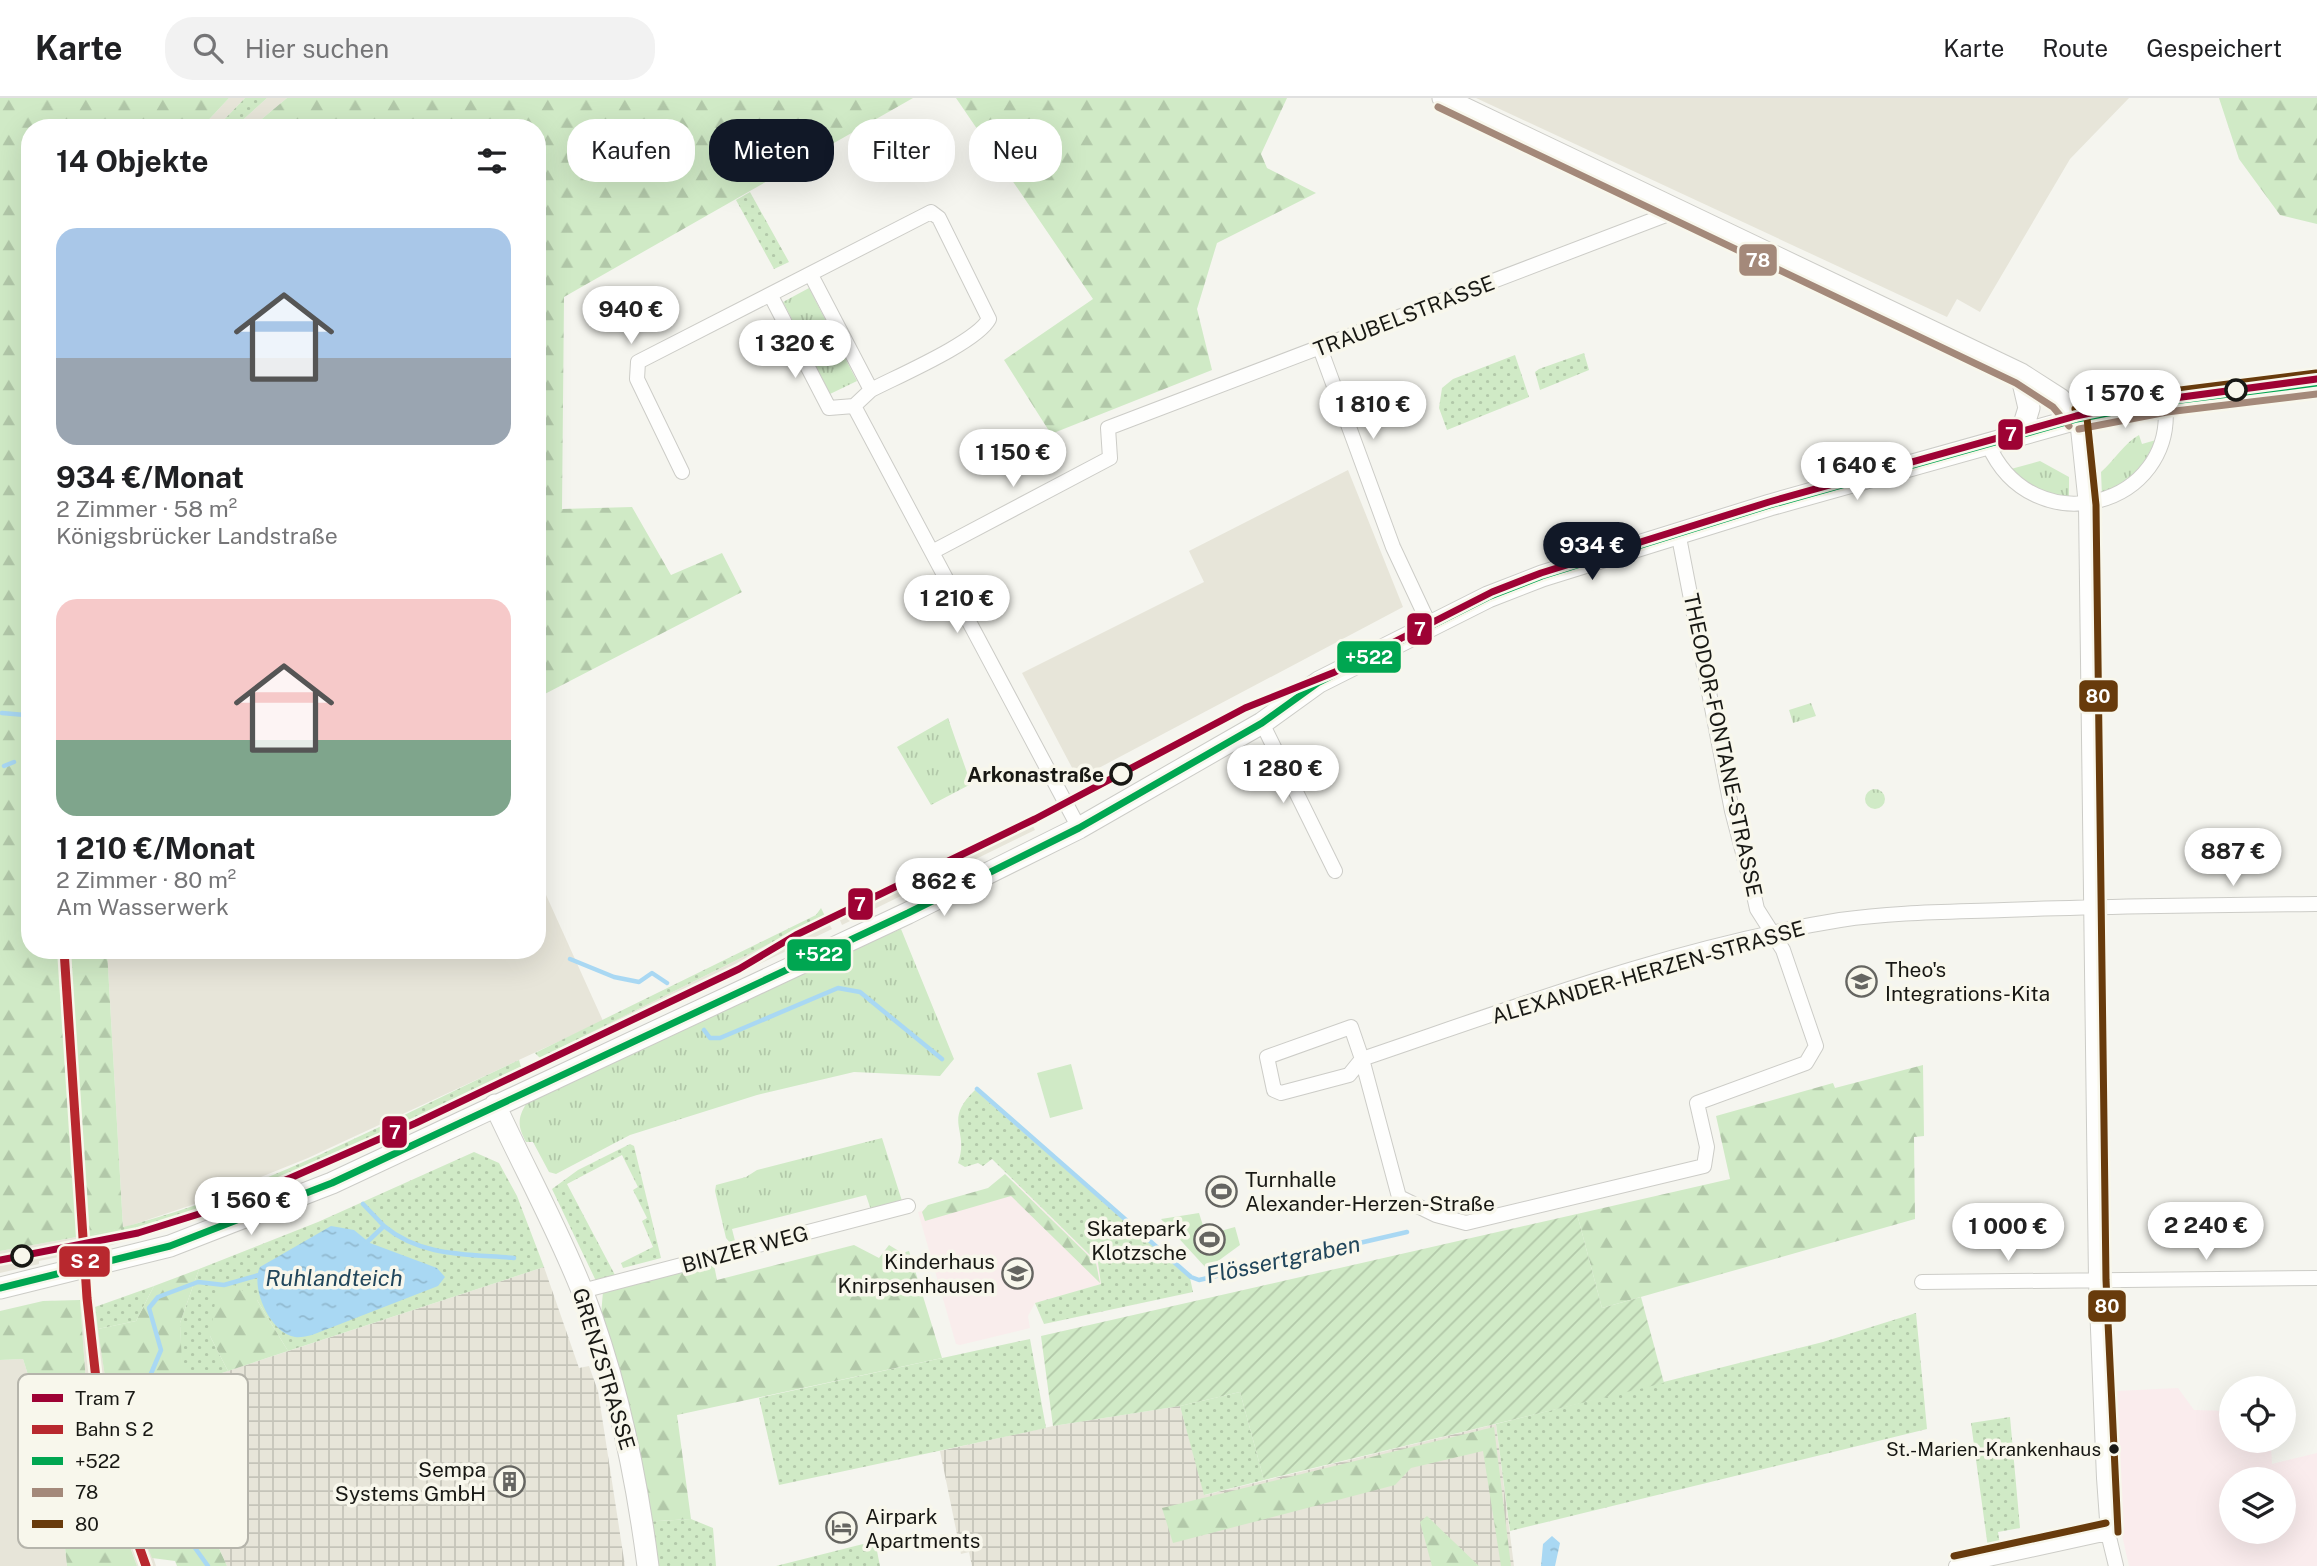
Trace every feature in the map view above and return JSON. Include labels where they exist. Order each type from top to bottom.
[{"type":"main road","points":[[1443,98],[2021,374],[2060,399],[2077,419]]},
{"type":"main road","points":[[2021,374],[2029,408],[2021,434]]},
{"type":"main road","points":[[0,1288],[170,1246],[332,1183],[908,913],[1079,828],[1262,723],[1320,682],[1430,626],[1542,576],[1678,533],[2077,419],[2165,402],[2317,383]]},
{"type":"main road","name":"GRENZSTRASSE","points":[[495,1105],[582,1291],[621,1415],[648,1566]]},
{"type":"street","name":"TRAUBELSTRASSE","points":[[932,552],[1110,458],[1108,428],[1679,210]]},
{"type":"street","points":[[682,472],[637,379],[638,362],[771,296],[851,251],[931,212],[939,218],[988,310],[989,318],[985,326],[967,339],[871,390],[854,406],[829,408],[771,296]]},
{"type":"street","points":[[811,275],[871,390]]},
{"type":"street","points":[[1320,348],[1393,547],[1430,626]]},
{"type":"street","points":[[1988,444],[2009,474],[2029,491],[2059,503],[2117,493],[2151,463],[2165,436],[2165,402]]},
{"type":"street","points":[[854,406],[1079,828]]},
{"type":"street","points":[[2077,419],[2085,500],[2096,1280],[2102,1450],[2108,1533],[2116,1566]]},
{"type":"street","name":"THEODOR-FONTANE-STRASSE","points":[[1465,1223],[1704,1166],[1707,1147],[1697,1103],[1806,1063],[1814,1055],[1815,1041],[1783,950],[1757,909],[1732,811],[1678,533]]},
{"type":"street","points":[[1262,723],[1335,871]]},
{"type":"street","name":"ALEXANDER-HERZEN-STRASSE","points":[[1465,1223],[1436,1215],[1399,1197],[1362,1059],[1351,1027],[1267,1057],[1267,1068],[1274,1090],[1281,1093],[1349,1074],[1362,1059],[1613,977],[1773,932],[1893,914],[2092,907],[2317,904]]},
{"type":"street","name":"BINZER WEG","points":[[582,1291],[908,1206]]},
{"type":"street","points":[[1922,1282],[2317,1278]]},
{"type":"street","points":[[1956,1566],[2108,1533]]},
{"type":"shaded area","points":[[229,98],[245,98],[225,119],[209,119]]},
{"type":"shaded area","points":[[267,98],[287,98],[262,119],[244,119]]},
{"type":"shaded area","points":[[1476,98],[2129,98],[2070,159],[1980,312],[1957,299],[1947,317]]},
{"type":"shaded area","points":[[1348,470],[1403,607],[1078,779],[1022,673],[1204,582],[1189,551]]},
{"type":"shaded area","points":[[1028,817],[1035,830],[842,925],[836,911]]},
{"type":"shaded area","points":[[546,895],[603,1021],[308,1158],[189,1206],[123,1228],[108,959],[546,959]]},
{"type":"shaded area","points":[[825,916],[832,929],[551,1064],[540,1058]]},
{"type":"shaded area","points":[[59,959],[71,959],[89,1237],[170,1219],[248,1191],[521,1067],[522,1075],[359,1154],[211,1216],[98,1249],[39,1261],[39,1264],[0,1273],[0,1251],[77,1237]]},
{"type":"shaded area","name":"Kinderhaus Knirpsenhausen","points":[[1015,1182],[1098,1263],[1101,1284],[1035,1303],[1028,1316],[1030,1328],[956,1344],[918,1212]]},
{"type":"shaded area","points":[[544,1267],[579,1368],[589,1366],[598,1391],[625,1566],[227,1566],[219,1548],[248,1548],[248,1374],[219,1374]]},
{"type":"shaded area","points":[[94,1298],[105,1374],[85,1374],[80,1300]]},
{"type":"shaded area","points":[[23,1359],[28,1374],[18,1374],[18,1548],[65,1548],[67,1566],[0,1566],[0,1360]]},
{"type":"shaded area","points":[[2178,1388],[2194,1410],[2219,1411],[2219,1453],[2271,1453],[2272,1464],[2317,1453],[2317,1566],[2129,1566],[2120,1526],[2116,1391]]},
{"type":"shaded area","points":[[1180,1406],[1205,1495],[1496,1424],[1514,1566],[972,1566],[969,1552],[961,1554],[940,1451],[1053,1426]]},
{"type":"shaded area","points":[[131,1548],[150,1548],[156,1566],[137,1566]]},
{"type":"green space","points":[[0,98],[229,98],[209,119],[21,119],[21,959],[59,959],[77,1237],[0,1251]]},
{"type":"green space","points":[[245,98],[267,98],[244,119],[225,119]]},
{"type":"green space","points":[[287,98],[913,98],[876,119],[848,119],[848,135],[834,143],[834,119],[709,119],[709,182],[766,182],[564,297],[562,509],[632,507],[671,575],[722,553],[742,592],[546,693],[546,119],[262,119]]},
{"type":"green space","points":[[956,98],[1287,98],[1261,154],[1267,168],[1316,193],[1217,243],[1197,309],[1212,370],[1051,434],[1004,360],[1093,299],[1013,182],[1062,182],[1062,119],[970,119]]},
{"type":"green space","points":[[2219,98],[2317,98],[2317,224],[2280,215],[2239,159]]},
{"type":"green space","points":[[750,192],[789,262],[774,269],[736,200]]},
{"type":"green space","points":[[809,288],[857,381],[830,394],[783,302]]},
{"type":"green space","points":[[1584,353],[1589,370],[1540,390],[1535,372]]},
{"type":"green space","points":[[1515,355],[1529,397],[1447,430],[1439,408],[1442,388],[1453,379]]},
{"type":"green space","points":[[2139,435],[2142,444],[2156,440],[2137,475],[2102,496],[2101,472]]},
{"type":"green space","points":[[2040,461],[2069,477],[2069,500],[2031,487],[2011,469]]},
{"type":"green space","points":[[1811,703],[1816,716],[1793,723],[1789,710]]},
{"type":"green space","points":[[948,718],[971,784],[931,805],[897,747]]},
{"type":"green space","points":[[1875,789],[1882,792],[1885,799],[1882,806],[1875,809],[1868,806],[1865,799],[1868,792]]},
{"type":"green space","points":[[821,908],[825,916],[540,1058],[535,1053],[816,915]]},
{"type":"green space","points":[[901,929],[954,1059],[940,1076],[854,1072],[757,1095],[630,1135],[556,1174],[549,1172],[533,1142],[526,1142],[520,1123],[526,1104],[820,962]]},
{"type":"green space","points":[[71,959],[108,959],[123,1228],[89,1237]]},
{"type":"green space","points":[[519,1060],[521,1067],[312,1165],[205,1207],[94,1237],[93,1234],[202,1203],[257,1182],[363,1135]]},
{"type":"green space","points":[[1071,1064],[1083,1109],[1050,1118],[1037,1073]]},
{"type":"green space","points":[[1923,1065],[1924,1136],[1914,1137],[1915,1219],[1602,1308],[1577,1214],[1730,1179],[1716,1116],[1833,1083],[1835,1088]]},
{"type":"green space","points":[[975,1090],[1190,1278],[1193,1292],[1044,1324],[1035,1303],[1101,1284],[1098,1263],[992,1159],[983,1166],[978,1163],[965,1167],[958,1163],[961,1142],[958,1118],[965,1101]]},
{"type":"green space","points":[[882,1138],[902,1201],[871,1210],[866,1195],[732,1229],[736,1245],[732,1245],[726,1238],[716,1185],[746,1177],[757,1170]]},
{"type":"green space","points":[[630,1144],[634,1146],[661,1258],[623,1268],[621,1263],[653,1247],[642,1221],[647,1218],[633,1190],[638,1187],[622,1155],[567,1184],[615,1275],[596,1281],[552,1189],[578,1170]]},
{"type":"green space","points":[[474,1152],[499,1163],[517,1196],[544,1267],[288,1351],[257,1300],[210,1336],[228,1371],[219,1374],[182,1374],[180,1323],[199,1269],[318,1222]]},
{"type":"green space","points":[[1005,1174],[1096,1263],[1100,1283],[1011,1196],[925,1221],[922,1212],[928,1205],[988,1188]]},
{"type":"green space","name":"Skatepark Klotzsche","points":[[1199,1213],[1206,1235],[1235,1227],[1240,1245],[1207,1269],[1161,1219]]},
{"type":"green space","points":[[1577,1214],[1602,1308],[1641,1297],[1664,1383],[1264,1480],[1240,1392],[1180,1406],[1053,1426],[1041,1336]]},
{"type":"green space","points":[[854,1245],[879,1258],[889,1245],[902,1253],[909,1251],[942,1358],[677,1415],[691,1519],[642,1522],[599,1341],[603,1291],[714,1265],[717,1280]]},
{"type":"green space","points":[[199,1269],[180,1323],[183,1374],[105,1374],[98,1329],[136,1321],[154,1286]]},
{"type":"green space","points":[[234,1285],[257,1300],[288,1351],[228,1371],[210,1336],[216,1296]]},
{"type":"green space","points":[[154,1286],[136,1321],[98,1329],[95,1307]]},
{"type":"green space","points":[[80,1300],[85,1374],[28,1374],[23,1359],[0,1360],[0,1311],[43,1301]]},
{"type":"green space","points":[[1916,1313],[1927,1429],[1510,1531],[1496,1424],[1823,1342]]},
{"type":"green space","points":[[1030,1339],[1046,1428],[779,1485],[759,1398]]},
{"type":"green space","points":[[1240,1392],[1264,1480],[1204,1495],[1180,1406]]},
{"type":"green space","points":[[2010,1417],[2020,1528],[1998,1532],[2000,1545],[1988,1548],[1971,1423]]},
{"type":"green space","points":[[1494,1427],[1511,1566],[1501,1566],[1483,1451],[1411,1468],[1395,1485],[1173,1543],[1162,1508]]},
{"type":"green space","points":[[1427,1516],[1479,1566],[1432,1566],[1420,1522]]},
{"type":"green space","points":[[691,1519],[713,1528],[716,1566],[648,1566],[642,1522]]},
{"type":"green space","points":[[875,1541],[880,1566],[776,1566]]},
{"type":"green space","points":[[65,1548],[130,1548],[137,1566],[67,1566]]},
{"type":"green space","points":[[148,1548],[219,1548],[227,1566],[177,1566],[175,1561],[152,1558]]},
{"type":"water","name":"Ruhlandteich","points":[[331,1226],[354,1230],[370,1243],[437,1268],[445,1277],[438,1286],[312,1335],[297,1337],[286,1334],[264,1308],[258,1286],[260,1267]]},
{"type":"water","points":[[1552,1536],[1560,1543],[1555,1566],[1541,1566],[1543,1544]]},
{"type":"waterway","points":[[2,713],[21,715]]},
{"type":"waterway","points":[[4,766],[14,762]]},
{"type":"waterway","name":"Flössertgraben","points":[[570,959],[614,977],[639,982],[652,973],[667,983]]},
{"type":"waterway","name":"Flössertgraben","points":[[704,1030],[710,1038],[720,1038],[838,988],[860,992],[942,1059]]},
{"type":"waterway","name":"Flössertgraben","points":[[977,1089],[1191,1277],[1199,1280],[1407,1232]]},
{"type":"waterway","points":[[363,1204],[384,1226],[365,1244]]},
{"type":"waterway","points":[[384,1226],[413,1244],[429,1249],[514,1258]]},
{"type":"waterway","points":[[151,1374],[161,1350],[149,1308],[158,1297],[198,1282],[224,1285],[259,1275]]},
{"type":"waterway","points":[[195,1548],[208,1566]]},
{"type":"tram line","name":"7","points":[[0,1260],[138,1233],[231,1204],[416,1123],[739,969],[796,935],[1035,819],[1245,708],[1335,672],[1492,592],[1541,573],[1769,502],[2076,416],[2137,403],[2317,379]]},
{"type":"transit line","name":"78","points":[[1438,107],[2016,383],[2053,407],[2069,426]]},
{"type":"transit line","name":"80","points":[[2075,409],[2164,392],[2316,373]]},
{"type":"transit line","name":"+522","points":[[0,1288],[170,1246],[332,1183],[908,913],[1079,828],[1262,723],[1319,682],[1488,597],[1542,576],[1770,505],[2077,419],[2165,402],[2317,383]]},
{"type":"transit line","name":"78","points":[[2079,429],[2167,412],[2317,394]]},
{"type":"transit line","name":"80","points":[[2087,418],[2096,505],[2106,1280],[2118,1532]]},
{"type":"transit line","points":[[65,959],[87,1298],[95,1374]]},
{"type":"transit line","name":"80","points":[[1954,1556],[2106,1523]]},
{"type":"transit line","points":[[140,1548],[146,1566]]},
{"type":"place","name":"Arkonastraße","points":[[1121,774]]},
{"type":"place","name":"Theo's Integrations-Kita","points":[[1862,981]]},
{"type":"place","name":"Turnhalle Alexander-Herzen-Straße","points":[[1222,1191]]},
{"type":"place","name":"Skatepark Klotzsche","points":[[1210,1240]]},
{"type":"place","name":"Kinderhaus Knirpsenhausen","points":[[1018,1273]]},
{"type":"place","name":"St.-Marien-Krankenhaus","points":[[2114,1449]]},
{"type":"place","name":"Sempa Systems GmbH","points":[[509,1481]]},
{"type":"place","name":"Airpark Apartments","points":[[842,1528]]}]
